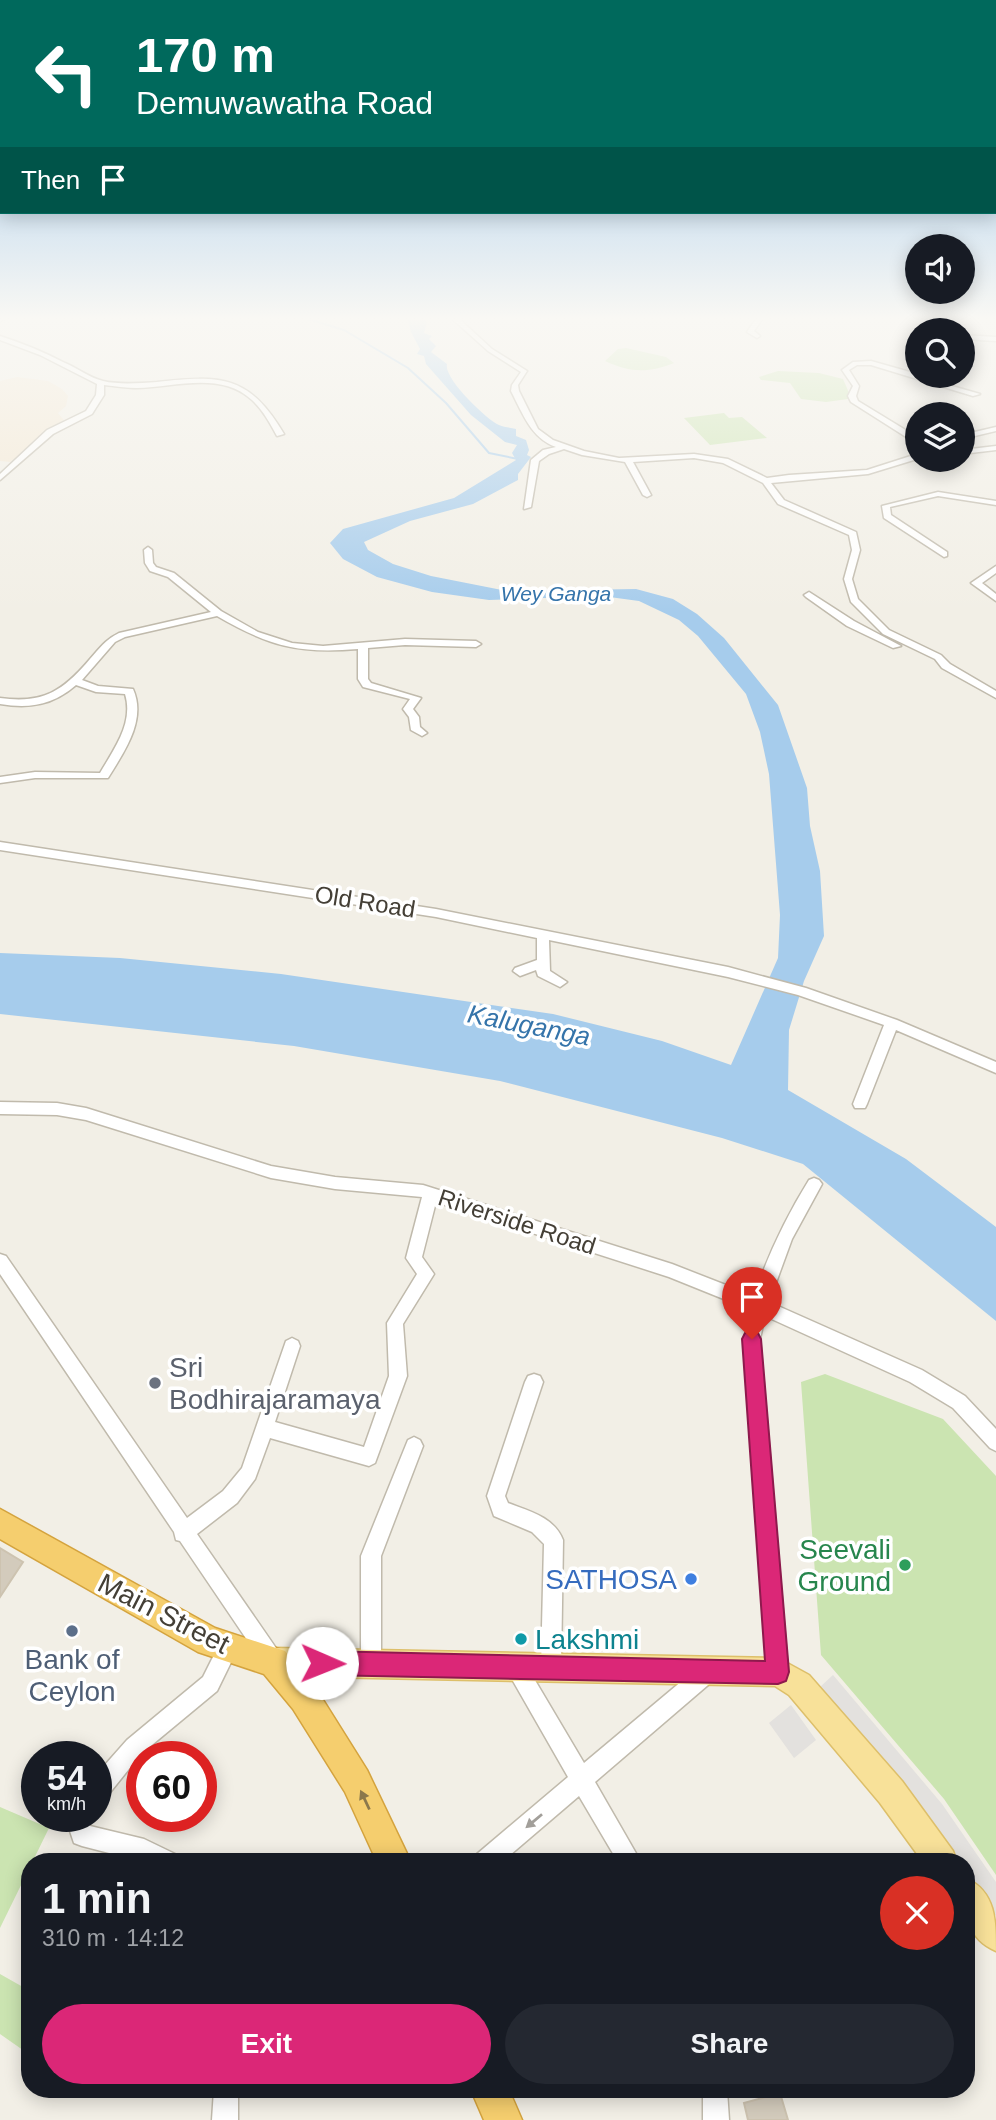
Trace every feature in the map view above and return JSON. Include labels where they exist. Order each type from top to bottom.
[{"type":"highway","name":"Main Street","points":[[0,1523],[176,1624],[228,1648],[274,1662]]},
{"type":"highway","points":[[274,1662],[304,1698],[356,1781],[390,1853]]},
{"type":"highway","points":[[493,2098],[503,2120]]},
{"type":"main road","points":[[274,1662],[778,1672],[808,1694],[891,1792],[935,1853]]},
{"type":"main road","points":[[975,1906],[996,1935]]},
{"type":"street","points":[[0,478],[50,432],[83,415]]},
{"type":"street","points":[[267,415],[280,434]]},
{"type":"street","points":[[527,415],[541,436],[564,447],[600,458],[628,460],[710,457],[740,466],[766,481],[781,502],[853,534],[856,550],[848,579],[854,600],[886,632],[938,657],[946,666]]},
{"type":"street","points":[[876,415],[905,433]]},
{"type":"street","points":[[975,434],[996,429]]},
{"type":"street","points":[[527,507],[535,460],[546,452],[564,447]]},
{"type":"street","points":[[975,450],[996,448]]},
{"type":"street","points":[[628,460],[647,495]]},
{"type":"street","points":[[766,481],[868,472],[905,460]]},
{"type":"street","points":[[944,554],[887,516],[886,506],[938,494],[996,503]]},
{"type":"street","points":[[148,550],[149,563],[153,569],[171,575],[218,613],[255,634],[291,646],[323,649],[432,641],[476,644]]},
{"type":"street","points":[[996,569],[976,583],[996,598]]},
{"type":"street","points":[[809,595],[828,611],[845,617],[874,637],[946,666],[996,695]]},
{"type":"street","points":[[0,701],[48,701],[64,693],[112,640],[122,635],[218,613]]},
{"type":"street","points":[[363,646],[363,679],[367,685],[416,698],[408,709],[414,717],[415,729],[422,733]]},
{"type":"street","points":[[0,780],[35,775],[104,776],[133,719],[135,704],[129,691],[96,689],[76,681]]},
{"type":"street","name":"Old Road","points":[[0,846],[413,909],[728,972],[801,991],[892,1023],[996,1068]]},
{"type":"street","points":[[543,933],[543,973],[560,982]]},
{"type":"street","points":[[520,971],[542,963]]},
{"type":"street","points":[[860,1104],[892,1023]]},
{"type":"street","name":"Riverside Road","points":[[0,1108],[31,1107],[86,1114],[271,1172],[430,1195],[672,1271],[758,1305],[916,1376],[959,1402],[996,1442]]},
{"type":"street","points":[[778,1672],[752,1339],[758,1305],[795,1215],[814,1184]]},
{"type":"street","points":[[265,1428],[369,1457],[398,1376],[395,1322],[426,1274],[414,1258],[430,1195]]},
{"type":"street","points":[[0,1261],[274,1662]]},
{"type":"street","points":[[183,1532],[230,1497],[249,1473],[292,1346]]},
{"type":"street","points":[[534,1382],[496,1496],[501,1509],[539,1525],[554,1540],[551,1668]]},
{"type":"street","points":[[371,1664],[371,1556],[414,1446]]},
{"type":"street","points":[[112,1773],[134,1747],[210,1684],[228,1648]]},
{"type":"street","points":[[516,1667],[625,1853]]},
{"type":"street","points":[[496,1853],[710,1671]]},
{"type":"street","points":[[81,1832],[82,1835],[150,1853]]},
{"type":"street","points":[[225,2120],[226,2098]]},
{"type":"street","points":[[715,2098],[716,2120]]},
{"type":"shaded area","points":[[0,415],[60,415],[66,423],[10,462],[0,461]]},
{"type":"shaded area","points":[[833,1675],[942,1804],[996,1882],[996,1916],[975,1886],[975,1853],[952,1853],[931,1824],[819,1688]]},
{"type":"shaded area","points":[[791,1705],[816,1740],[794,1758],[769,1723]]},
{"type":"green space","points":[[709,415],[742,417],[767,438],[710,445],[684,418]]},
{"type":"green space","name":"Seevali Ground","points":[[825,1374],[943,1419],[996,1476],[996,1875],[944,1799],[821,1655],[801,1382]]},
{"type":"green space","points":[[0,1807],[21,1816],[21,1832],[47,1832],[37,1853],[21,1853],[21,1885],[0,1928]]},
{"type":"green space","points":[[0,1974],[21,1986],[21,2049],[0,2034]]},
{"type":"water","points":[[471,415],[485,415],[501,426],[516,429],[516,436],[526,440],[529,450],[527,455],[531,457],[518,474],[518,480],[473,504],[410,521],[364,542],[368,550],[393,564],[431,576],[507,591],[636,589],[673,599],[697,614],[724,638],[778,705],[807,788],[810,826],[820,871],[824,936],[804,981],[789,1030],[788,1090],[906,1159],[996,1227],[996,1321],[803,1164],[722,1138],[500,1081],[294,1046],[0,1014],[0,953],[120,958],[281,974],[553,1014],[662,1041],[731,1065],[778,958],[780,915],[769,774],[760,732],[746,694],[698,636],[679,620],[639,601],[602,596],[489,600],[432,592],[377,577],[343,559],[330,543],[343,529],[454,498],[516,460],[512,453],[517,445],[505,442]]},
{"type":"building","points":[[0,1548],[23,1562],[0,1597]]},
{"type":"building","points":[[762,2098],[781,2098],[788,2120],[748,2120],[744,2103]]},
{"type":"waterway","points":[[456,415],[489,453],[518,459]]},
{"type":"place","name":"Sri Bodhirajaramaya","points":[[155,1383]]},
{"type":"place","name":"Seevali Ground","points":[[905,1565]]},
{"type":"place","name":"SATHOSA","points":[[691,1579]]},
{"type":"place","name":"Bank of Ceylon","points":[[72,1631]]},
{"type":"place","name":"Lakshmi","points":[[521,1639]]},
{"type":"route","points":[[322,1663],[778,1672],[752,1339]]},
{"type":"water label","name":"Wey Ganga","points":[[556,594]]},
{"type":"water label","name":"Kaluganga","points":[[529,1025]]}]
